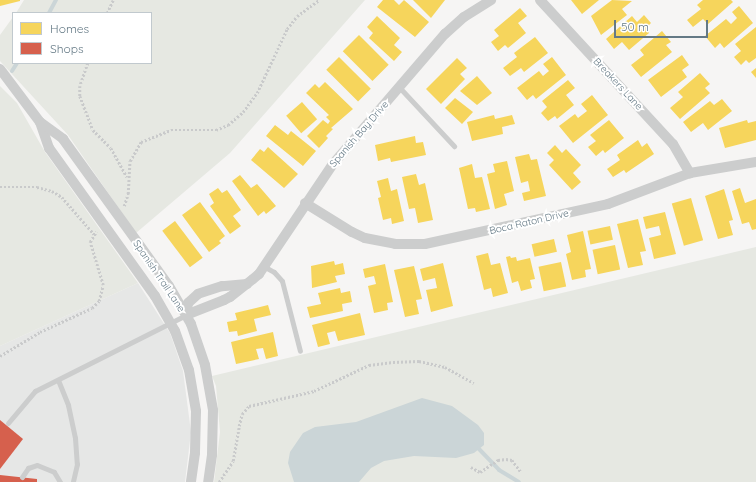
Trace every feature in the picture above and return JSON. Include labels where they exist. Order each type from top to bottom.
[{"type":"street","name":"Spanish Bay Drive","points":[[186,315],[224,300],[247,284],[265,267],[305,203],[333,164],[454,25],[491,0]]},
{"type":"street","name":"Breakers Lane","points":[[540,0],[673,144],[690,173]]},
{"type":"street","name":"Spanish Trail Lane","points":[[0,69],[40,122],[63,139],[169,286],[186,315],[199,344],[210,387],[213,432],[208,482]]},
{"type":"street","name":"Spanish Trail Lane","points":[[40,122],[49,148],[171,323],[183,350],[193,390],[196,432],[191,482]]},
{"type":"street","name":"Boca Raton Drive","points":[[305,203],[352,232],[366,238],[395,244],[425,244],[608,204],[690,173],[756,162]]},
{"type":"street","points":[[186,315],[188,303],[198,294],[222,286],[247,284]]},
{"type":"lane","points":[[399,88],[454,146]]},
{"type":"lane","points":[[265,267],[274,272],[282,281],[300,351]]},
{"type":"lane","points":[[8,423],[31,394],[186,315]]},
{"type":"lane","points":[[58,380],[68,405],[75,438],[77,464],[73,482]]},
{"type":"lane","points":[[22,477],[28,468],[37,465],[54,472],[60,482]]},
{"type":"path","points":[[107,12],[113,0]]},
{"type":"path","points":[[117,214],[124,206],[128,194],[130,161],[141,142],[171,130],[216,130],[228,125],[243,112],[257,93],[287,28],[297,16],[319,0]]},
{"type":"path","points":[[88,64],[80,86],[80,96],[93,130],[111,148],[128,178]]},
{"type":"path","points":[[0,187],[37,187],[62,197],[94,234]]},
{"type":"path","points":[[0,356],[40,332],[92,308],[99,301],[103,285],[99,266],[92,253],[90,242],[94,234],[104,225]]},
{"type":"path","points":[[219,482],[233,461],[242,414],[249,406],[314,390],[369,365],[393,362],[419,362],[445,367],[474,383]]},
{"type":"path","points":[[471,467],[480,472],[498,460],[512,460],[521,472]]},
{"type":"shaded area","points":[[24,0],[365,0],[230,153],[136,233],[68,135],[0,61],[0,35],[12,18],[12,64],[152,64],[152,12],[17,12]]},
{"type":"shaded area","points":[[0,86],[17,103],[45,152],[138,283],[0,346]]},
{"type":"shaded area","points":[[756,247],[756,482],[214,482],[220,432],[216,386],[212,376]]},
{"type":"shaded area","points":[[138,283],[170,333],[183,371],[191,432],[185,482],[0,482],[0,346]]},
{"type":"shaded area","points":[[422,398],[452,406],[478,425],[484,433],[484,445],[474,453],[456,458],[414,456],[384,461],[371,468],[359,482],[294,482],[288,463],[290,452],[303,433],[315,427],[356,422]]},
{"type":"building: Homes","points":[[0,0],[20,0],[20,1],[0,6]]},
{"type":"building: Homes","points":[[383,0],[394,0],[399,5],[404,0],[429,22],[415,37],[377,7]]},
{"type":"building: Homes","points":[[413,0],[445,0],[431,18]]},
{"type":"building: Homes","points":[[571,0],[599,0],[582,14]]},
{"type":"building: Homes","points":[[612,0],[632,1],[622,9],[627,15],[601,35],[591,16]]},
{"type":"building: Homes","points":[[703,0],[731,0],[733,2],[708,24],[703,19],[693,27],[687,20],[701,9],[697,5]]},
{"type":"building: Homes","points":[[739,6],[753,23],[724,48],[720,43],[715,48],[705,36],[726,19],[731,24],[737,18],[732,12]]},
{"type":"building: Homes","points":[[520,8],[527,16],[518,23],[526,33],[508,48],[505,45],[498,51],[491,42],[499,36],[494,30]]},
{"type":"building: Homes","points":[[644,15],[651,23],[646,28],[649,33],[629,50],[622,42],[614,49],[606,39],[632,16],[637,22]]},
{"type":"building: Homes","points":[[377,16],[400,38],[394,45],[402,52],[394,61],[369,38],[373,33],[367,27]]},
{"type":"building: Homes","points":[[756,27],[756,58],[749,63],[746,60],[741,65],[734,57],[741,51],[735,44]]},
{"type":"building: Homes","points":[[662,31],[671,42],[666,45],[672,52],[641,77],[631,65],[644,55],[640,50]]},
{"type":"building: Homes","points":[[359,35],[389,65],[372,81],[343,51]]},
{"type":"building: Homes","points":[[535,37],[548,53],[524,72],[521,68],[510,76],[503,68],[517,57],[514,53]]},
{"type":"building: Homes","points":[[682,55],[689,65],[682,70],[687,77],[661,97],[648,80]]},
{"type":"building: Homes","points":[[339,57],[371,89],[358,102],[326,70]]},
{"type":"building: Homes","points":[[552,57],[566,75],[536,99],[533,95],[527,100],[517,88],[539,71],[543,76],[549,71],[543,64]]},
{"type":"building: Homes","points":[[457,58],[467,68],[460,74],[465,79],[441,104],[426,89]]},
{"type":"building: Homes","points":[[756,68],[756,78],[751,72]]},
{"type":"building: Homes","points":[[700,73],[710,84],[705,88],[710,93],[680,119],[670,108],[683,97],[678,92]]},
{"type":"building: Homes","points":[[477,76],[492,93],[477,105],[460,91]]},
{"type":"building: Homes","points":[[568,80],[575,88],[566,95],[574,105],[557,119],[555,116],[548,121],[541,113],[547,107],[542,101]]},
{"type":"building: Homes","points":[[325,82],[353,109],[331,128],[333,129],[326,136],[328,138],[319,148],[307,136],[323,120],[328,124],[330,121],[326,117],[329,115],[306,93],[315,84],[319,88]]},
{"type":"building: Homes","points":[[592,95],[608,115],[573,143],[559,126],[575,114],[578,118],[587,111],[581,104]]},
{"type":"building: Homes","points":[[455,98],[473,112],[462,124],[445,108]]},
{"type":"building: Homes","points":[[722,99],[732,111],[708,130],[703,123],[691,132],[683,122],[710,101],[714,105]]},
{"type":"building: Homes","points":[[302,102],[317,119],[301,133],[286,116]]},
{"type":"building: Homes","points":[[494,115],[495,119],[512,115],[515,124],[502,127],[503,134],[472,141],[467,122]]},
{"type":"building: Homes","points":[[609,120],[624,138],[605,153],[603,150],[596,156],[588,147],[596,141],[590,135]]},
{"type":"building: Homes","points":[[747,120],[748,123],[756,121],[756,140],[725,148],[719,128]]},
{"type":"building: Homes","points":[[275,125],[288,135],[291,131],[316,151],[303,166],[266,136]]},
{"type":"building: Homes","points":[[415,136],[416,143],[423,142],[426,155],[391,162],[390,158],[378,161],[375,145]]},
{"type":"building: Homes","points":[[638,140],[642,147],[647,143],[654,154],[626,173],[624,170],[613,177],[607,169],[620,160],[617,155]]},
{"type":"building: Homes","points":[[555,145],[562,153],[566,149],[581,165],[573,173],[581,182],[572,190],[549,165],[554,160],[547,153]]},
{"type":"building: Homes","points":[[268,147],[298,174],[284,188],[251,160],[260,149],[264,152]]},
{"type":"building: Homes","points":[[529,154],[531,160],[537,159],[546,196],[524,201],[522,193],[530,191],[528,181],[521,183],[515,157]]},
{"type":"building: Homes","points":[[507,161],[514,191],[504,194],[507,205],[495,209],[487,174],[495,172],[493,164]]},
{"type":"building: Homes","points":[[472,164],[475,178],[482,177],[490,209],[476,212],[475,208],[468,209],[459,168]]},
{"type":"building: Homes","points":[[416,174],[419,185],[425,183],[433,220],[418,223],[415,208],[409,209],[402,177]]},
{"type":"building: Homes","points":[[240,175],[251,188],[257,184],[276,206],[266,214],[264,211],[258,216],[232,181]]},
{"type":"building: Homes","points":[[388,178],[391,191],[397,189],[404,221],[392,224],[391,218],[383,220],[378,198],[381,197],[377,181]]},
{"type":"building: Homes","points":[[218,188],[222,193],[227,190],[241,210],[233,216],[241,226],[230,234],[210,206],[214,203],[209,194]]},
{"type":"building: Homes","points":[[740,188],[745,203],[756,199],[756,229],[752,230],[749,222],[742,224],[732,191]]},
{"type":"building: Homes","points":[[724,189],[733,220],[729,221],[733,235],[718,239],[705,196]]},
{"type":"building: Homes","points":[[691,198],[703,240],[684,246],[672,204]]},
{"type":"building: Homes","points":[[200,202],[225,236],[219,241],[221,243],[209,252],[182,215]]},
{"type":"building: Homes","points":[[665,212],[676,254],[654,259],[649,238],[661,235],[659,226],[646,229],[643,217]]},
{"type":"building: Homes","points":[[638,219],[646,251],[640,252],[643,265],[628,268],[617,224]]},
{"type":"building: Homes","points":[[175,221],[203,258],[190,267],[162,231]]},
{"type":"building: Homes","points":[[610,226],[613,240],[590,244],[588,231]]},
{"type":"building: Homes","points":[[583,231],[591,269],[585,270],[586,277],[572,280],[566,254],[571,252],[567,235]]},
{"type":"building: Homes","points":[[554,239],[557,252],[535,257],[532,244]]},
{"type":"building: Homes","points":[[615,245],[620,269],[598,274],[593,250]]},
{"type":"building: Homes","points":[[488,253],[491,265],[500,263],[508,293],[493,297],[491,288],[484,290],[476,256]]},
{"type":"building: Homes","points":[[510,256],[511,258],[516,257],[517,261],[530,258],[535,279],[530,280],[532,288],[521,291],[518,281],[512,283],[506,257]]},
{"type":"building: Homes","points":[[334,261],[335,265],[343,263],[345,274],[335,276],[337,282],[312,288],[311,266]]},
{"type":"building: Homes","points":[[561,262],[566,286],[544,291],[539,267]]},
{"type":"building: Homes","points":[[443,263],[453,306],[431,312],[426,290],[437,288],[435,278],[423,281],[420,269]]},
{"type":"building: Homes","points":[[385,264],[393,302],[387,303],[388,310],[374,313],[368,286],[376,284],[374,276],[365,278],[363,269]]},
{"type":"building: Homes","points":[[414,266],[422,299],[416,300],[419,314],[405,317],[394,270]]},
{"type":"building: Homes","points":[[340,288],[341,293],[350,291],[352,302],[342,304],[343,311],[310,318],[307,307],[321,304],[318,293]]},
{"type":"building: Homes","points":[[268,305],[271,315],[254,319],[257,331],[238,336],[237,331],[229,332],[227,322],[237,320],[235,313]]},
{"type":"building: Homes","points":[[360,313],[365,335],[338,341],[335,331],[327,333],[330,344],[318,347],[312,325]]},
{"type":"building: Homes","points":[[273,332],[278,356],[266,359],[263,348],[256,349],[259,359],[236,364],[231,342]]},
{"type":"building: Shops","points":[[0,420],[23,439],[0,469]]},
{"type":"building: Shops","points":[[0,475],[37,479],[37,482],[0,482]]},
{"type":"waterway","points":[[50,12],[56,0]]},
{"type":"waterway","points":[[12,71],[16,64]]},
{"type":"waterway","points":[[479,449],[499,470],[519,482]]}]
